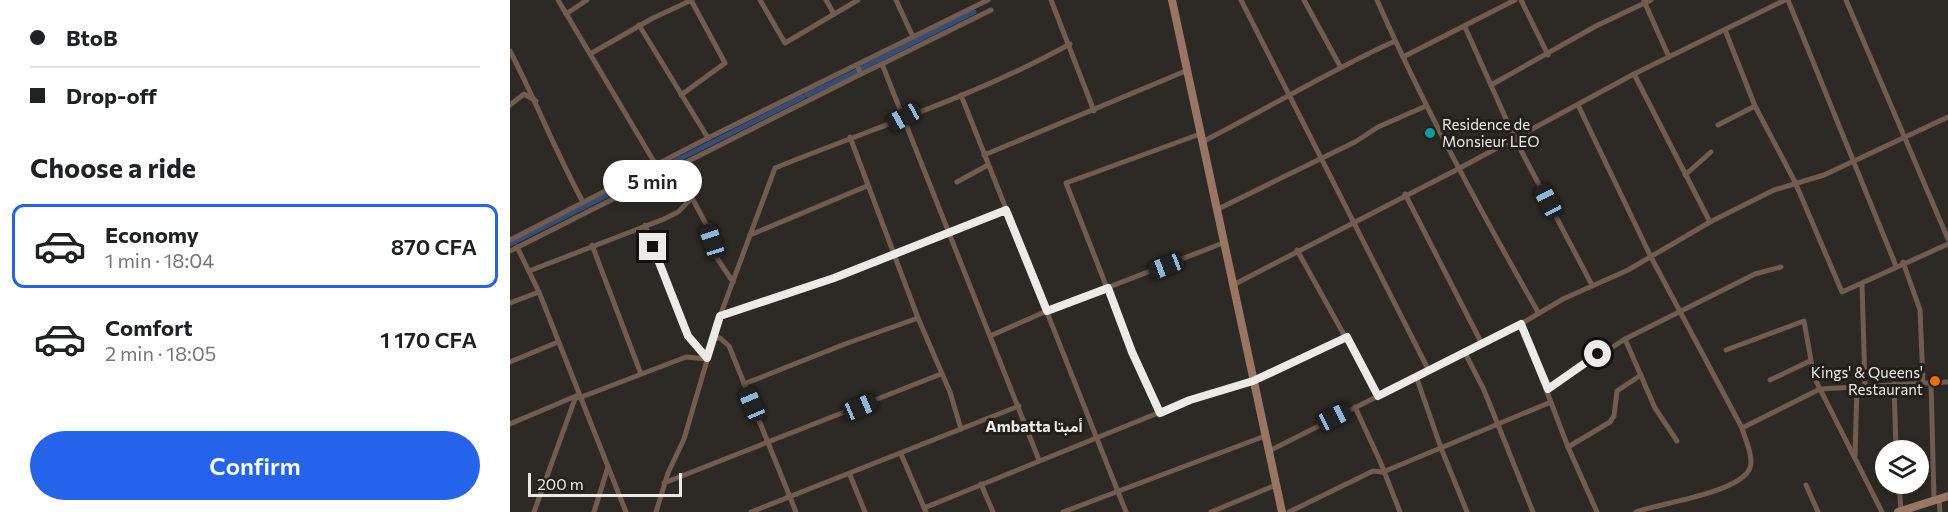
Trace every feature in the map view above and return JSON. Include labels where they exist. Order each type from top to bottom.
[{"type":"street","points":[[558,0],[656,165]]},
{"type":"street","points":[[566,14],[587,0]]},
{"type":"street","points":[[590,54],[639,26],[692,0],[725,63],[681,95]]},
{"type":"street","points":[[760,0],[785,43],[858,0]]},
{"type":"street","points":[[826,0],[834,14]]},
{"type":"street","points":[[896,0],[914,37]]},
{"type":"street","points":[[510,240],[708,138],[988,0]]},
{"type":"street","points":[[1051,0],[1070,44],[1094,111]]},
{"type":"street","points":[[1172,0],[1282,512]]},
{"type":"street","points":[[1241,0],[1428,369]]},
{"type":"street","points":[[1304,0],[1340,66]]},
{"type":"street","points":[[1403,57],[1515,0]]},
{"type":"street","points":[[1521,0],[1548,56]]},
{"type":"street","points":[[1233,285],[1405,194],[1460,168],[1634,74],[1787,0],[1896,266]]},
{"type":"street","points":[[1846,0],[1902,137],[1948,239]]},
{"type":"street","points":[[1379,1],[1426,106],[1479,208],[1538,312]]},
{"type":"street","points":[[1491,85],[1647,1],[1669,57]]},
{"type":"street","points":[[510,251],[991,10]]},
{"type":"street","points":[[639,26],[708,138]]},
{"type":"street","points":[[1465,27],[1515,139],[1592,285]]},
{"type":"street","points":[[1725,30],[1755,106],[1795,182],[1842,292],[1948,244]]},
{"type":"street","points":[[1160,413],[1132,352],[1066,183],[1133,156],[1201,138],[1290,97],[1340,66],[1395,41]]},
{"type":"street","points":[[656,512],[664,483],[684,439],[720,316],[774,168],[850,137],[889,126],[904,117],[961,95],[1070,44]]},
{"type":"street","points":[[510,51],[536,101],[554,147],[583,202]]},
{"type":"street","points":[[882,64],[1039,460]]},
{"type":"street","points":[[857,65],[861,74]]},
{"type":"street","points":[[984,154],[1094,111],[1188,69]]},
{"type":"street","points":[[1634,74],[1710,222]]},
{"type":"street","points":[[510,105],[524,94],[536,101]]},
{"type":"street","points":[[961,95],[1126,512]]},
{"type":"street","points":[[1578,105],[1651,257],[1742,428],[1751,466],[1746,476],[1698,496],[1636,512]]},
{"type":"street","points":[[1216,210],[1321,159],[1378,127],[1426,106]]},
{"type":"street","points":[[1718,125],[1755,106]]},
{"type":"street","points":[[1269,451],[1481,342],[1521,324],[1538,312],[1651,257],[1710,222],[1774,190],[1824,175],[1948,117]]},
{"type":"street","points":[[850,137],[961,429]]},
{"type":"street","points":[[1685,175],[1711,152]]},
{"type":"street","points":[[683,164],[692,198],[706,224],[717,258],[733,282]]},
{"type":"street","points":[[957,182],[988,165]]},
{"type":"street","points":[[750,235],[867,186]]},
{"type":"street","points":[[1405,194],[1481,342]]},
{"type":"street","points":[[529,271],[678,212],[692,198]]},
{"type":"street","points":[[720,316],[893,255],[1006,210]]},
{"type":"street","points":[[645,225],[688,336],[707,358]]},
{"type":"street","points":[[990,336],[1047,311],[1223,243]]},
{"type":"street","points":[[592,245],[641,374]]},
{"type":"street","points":[[517,247],[538,292],[578,397],[626,512]]},
{"type":"street","points":[[1297,250],[1378,396]]},
{"type":"street","points":[[1904,262],[1920,310],[1923,382]]},
{"type":"street","points":[[1548,389],[1625,339],[1755,274],[1781,267]]},
{"type":"street","points":[[1862,284],[1865,385]]},
{"type":"street","points":[[510,303],[538,292]]},
{"type":"street","points":[[744,384],[918,318]]},
{"type":"street","points":[[1726,350],[1804,321],[1810,361],[1821,389],[1882,512]]},
{"type":"street","points":[[1521,324],[1548,389],[1568,447],[1597,512]]},
{"type":"street","points":[[902,454],[925,510],[981,484],[1190,400],[1253,381],[1347,337]]},
{"type":"street","points":[[713,339],[720,338],[729,346],[796,512]]},
{"type":"street","points":[[1625,339],[1655,408],[1677,441]]},
{"type":"street","points":[[510,362],[558,342]]},
{"type":"street","points":[[1464,351],[1484,390],[1533,512]]},
{"type":"street","points":[[510,424],[686,357],[707,358]]},
{"type":"street","points":[[1770,380],[1810,361]]},
{"type":"street","points":[[664,483],[770,444],[941,374]]},
{"type":"street","points":[[1568,447],[1610,422],[1614,416],[1617,391],[1641,375]]},
{"type":"street","points":[[1416,376],[1441,448],[1467,512]]},
{"type":"street","points":[[1931,382],[1937,498],[1940,512]]},
{"type":"street","points":[[1742,428],[1821,389],[1948,382]]},
{"type":"street","points":[[1894,384],[1896,440]]},
{"type":"street","points":[[1855,458],[1857,386]]},
{"type":"street","points":[[534,512],[578,397]]},
{"type":"street","points":[[1288,512],[1372,471],[1383,472],[1551,402]]},
{"type":"street","points":[[751,512],[850,475],[1019,406]]},
{"type":"street","points":[[1354,407],[1400,512]]},
{"type":"street","points":[[1064,512],[1265,436]]},
{"type":"street","points":[[594,512],[608,467]]},
{"type":"street","points":[[850,475],[865,512]]},
{"type":"street","points":[[981,484],[993,512]]},
{"type":"street","points":[[1211,512],[1276,484]]},
{"type":"street","points":[[1806,485],[1818,512]]},
{"type":"street","points":[[1899,494],[1899,512],[1948,496]]},
{"type":"waterway","points":[[862,68],[974,12]]},
{"type":"waterway","points":[[807,95],[857,71]]},
{"type":"waterway","points":[[510,244],[803,97]]},
{"type":"place","name":"Residence de Monsieur LEO","points":[[1430,133]]},
{"type":"place","name":"Kings' & Queens' Restaurant","points":[[1935,381]]},
{"type":"district","name":"Ambatta أمبتا","points":[[1034,425]]},
{"type":"route","points":[[653,247],[688,336],[707,358],[720,316],[834,278],[1006,210],[1047,311],[1108,288],[1132,352],[1160,413],[1190,400],[1253,381],[1347,337],[1378,396],[1521,324],[1548,389],[1598,354]]}]
